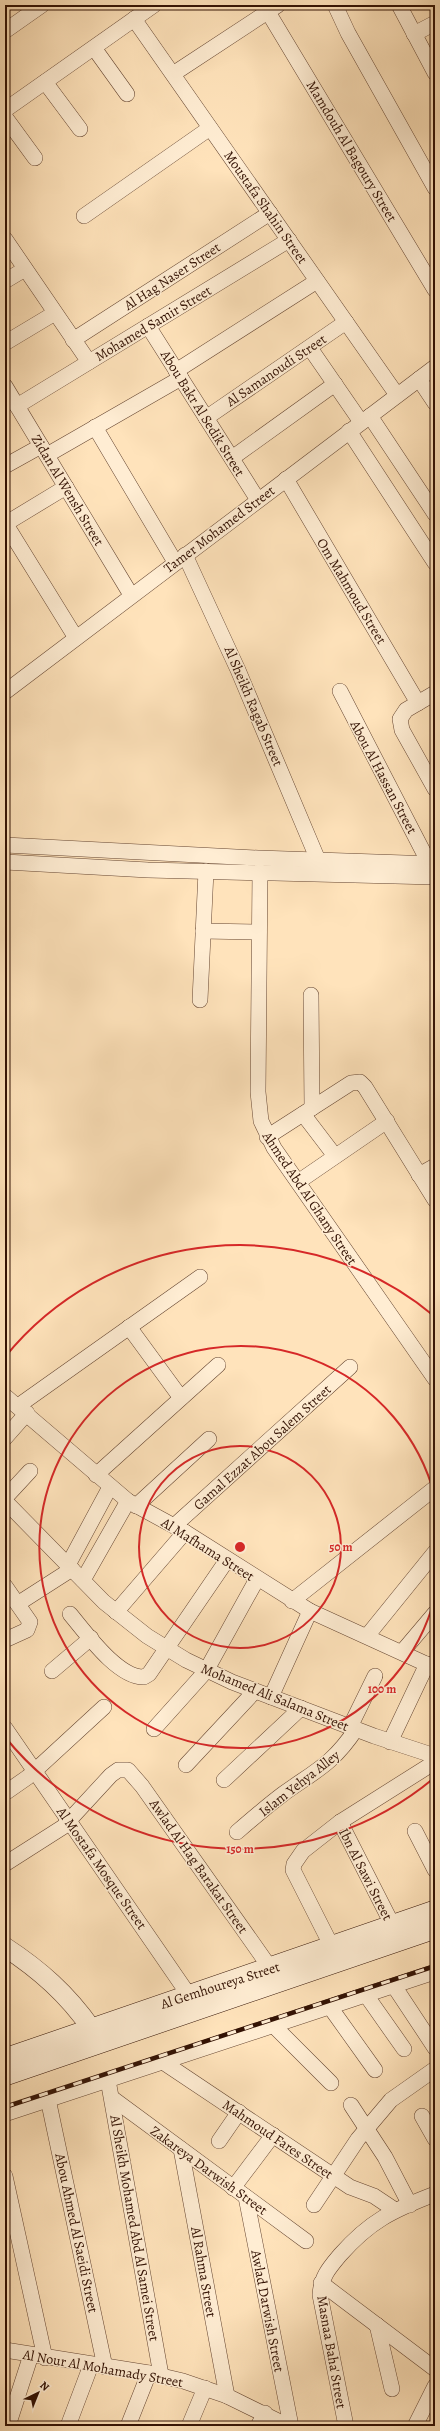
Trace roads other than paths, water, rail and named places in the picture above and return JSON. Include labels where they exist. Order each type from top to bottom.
[{"type":"main road","name":"Al Gemhoureya Street","points":[[5,2070],[91,2028],[194,2002],[271,1968],[435,1911]]},
{"type":"main road","name":"Al Gemhoureya Street","points":[[5,2070],[194,2002],[435,1928]]},
{"type":"street","points":[[5,31],[42,5]]},
{"type":"street","points":[[5,110],[154,5]]},
{"type":"street","points":[[335,5],[434,184]]},
{"type":"street","points":[[399,5],[435,73]]},
{"type":"street","points":[[173,74],[273,8]]},
{"type":"street","name":"Mamdouh Al Bagoury Street","points":[[273,8],[435,290]]},
{"type":"street","name":"Moustafa Shahin Street","points":[[134,19],[398,395]]},
{"type":"street","points":[[414,34],[435,23]]},
{"type":"street","points":[[94,48],[128,94]]},
{"type":"street","points":[[45,82],[80,129]]},
{"type":"street","points":[[5,117],[35,158]]},
{"type":"street","points":[[84,216],[210,128]]},
{"type":"street","name":"Al Hag Naser Street","points":[[74,340],[270,213]]},
{"type":"street","points":[[5,239],[89,362]]},
{"type":"street","name":"Mohamed Samir Street","points":[[12,406],[89,362],[289,240]]},
{"type":"street","points":[[5,280],[25,269]]},
{"type":"street","points":[[5,466],[95,428],[317,281]]},
{"type":"street","points":[[5,342],[55,313]]},
{"type":"street","name":"Al Samanoudi Street","points":[[206,418],[346,322]]},
{"type":"street","name":"Abou Bakr Al Sedik Street","points":[[148,326],[258,500]]},
{"type":"street","points":[[310,348],[335,384],[366,419],[435,514]]},
{"type":"street","name":"Tamer Mohamed Street","points":[[5,692],[131,595],[435,367]]},
{"type":"street","points":[[419,379],[435,403]]},
{"type":"street","points":[[232,458],[335,384]]},
{"type":"street","name":"Zidan Al Wensh Street","points":[[5,386],[12,406],[44,450],[131,595]]},
{"type":"street","name":"Al Sheikh Ragab Street","points":[[95,428],[180,558],[238,670],[318,860]]},
{"type":"street","points":[[349,431],[435,563]]},
{"type":"street","name":"Om Mahmoud Street","points":[[286,479],[418,703]]},
{"type":"street","points":[[66,487],[5,524],[76,638]]},
{"type":"street","name":"Abou Al Hassan Street","points":[[340,691],[432,863]]},
{"type":"street","points":[[435,693],[406,710],[400,719],[402,730],[435,789]]},
{"type":"street","points":[[5,845],[318,860],[432,863]]},
{"type":"street","points":[[5,862],[206,871],[435,877]]},
{"type":"street","points":[[200,1000],[206,871]]},
{"type":"street","name":"Ahmed Abd Al Ghany Street","points":[[260,872],[258,1106],[267,1137],[435,1379]]},
{"type":"street","points":[[203,931],[260,932]]},
{"type":"street","points":[[311,995],[308,1111],[335,1156]]},
{"type":"street","points":[[267,1137],[352,1083],[360,1082],[365,1087],[387,1121],[435,1200]]},
{"type":"street","points":[[298,1182],[387,1121]]},
{"type":"street","points":[[420,1175],[435,1166]]},
{"type":"street","points":[[5,1438],[22,1410],[129,1327],[200,1277]]},
{"type":"street","points":[[129,1327],[181,1398]]},
{"type":"street","points":[[96,1475],[218,1365]]},
{"type":"street","name":"Gamal Ezzat Abou Salem Street","points":[[116,1612],[179,1529],[350,1367]]},
{"type":"street","name":"Al Mafhama Street","points":[[5,1396],[68,1448],[110,1487],[132,1504],[179,1529],[310,1611],[431,1666]]},
{"type":"street","points":[[83,1580],[132,1504],[209,1439]]},
{"type":"street","points":[[6,1504],[30,1470]]},
{"type":"street","points":[[18,1603],[70,1567],[110,1487]]},
{"type":"street","points":[[292,1601],[435,1488]]},
{"type":"street","name":"Mohamed Ali Salama Street","points":[[6,1504],[116,1612],[167,1648],[206,1671],[390,1742],[435,1756]]},
{"type":"street","points":[[367,1636],[435,1552]]},
{"type":"street","points":[[70,1614],[118,1666],[137,1677],[144,1677],[149,1674],[227,1560]]},
{"type":"street","points":[[154,1729],[206,1671],[257,1579]]},
{"type":"street","points":[[5,1586],[29,1619],[29,1627],[5,1640]]},
{"type":"street","points":[[271,1697],[310,1611]]},
{"type":"street","points":[[402,1652],[435,1613]]},
{"type":"street","points":[[52,1671],[91,1638]]},
{"type":"street","points":[[390,1742],[431,1666]]},
{"type":"street","name":"Islam Yehya Alley","points":[[237,1832],[283,1794],[330,1762],[346,1746],[375,1676]]},
{"type":"street","points":[[186,1765],[255,1691]]},
{"type":"street","points":[[5,1793],[35,1771],[104,1707]]},
{"type":"street","points":[[224,1780],[301,1708]]},
{"type":"street","name":"Al Mostafa Mosque Street","points":[[5,1728],[194,2002]]},
{"type":"street","points":[[332,1947],[294,1870],[297,1858],[340,1822],[435,1762]]},
{"type":"street","name":"Awlad Al Hag Barakat Street","points":[[69,1821],[111,1775],[124,1769],[134,1775],[271,1968]]},
{"type":"street","points":[[5,1864],[54,1834],[69,1821]]},
{"type":"street","name":"Ibn Al Sawi Street","points":[[340,1822],[393,1926]]},
{"type":"street","points":[[415,1831],[435,1870]]},
{"type":"street","points":[[5,1947],[46,1976],[63,1991],[91,2028]]},
{"type":"street","points":[[5,2114],[435,1972]]},
{"type":"street","points":[[394,1986],[435,2048]]},
{"type":"street","points":[[366,1995],[404,2049]]},
{"type":"street","points":[[330,2007],[374,2070]]},
{"type":"street","points":[[273,2025],[331,2083]]},
{"type":"street","name":"Mahmoud Fares Street","points":[[163,2062],[354,2190],[374,2196],[395,2210]]},
{"type":"street","points":[[314,2206],[367,2128],[396,2094],[435,2069]]},
{"type":"street","name":"Al Sheikh Mohamed Abd Al Samei Street","points":[[108,2080],[155,2374]]},
{"type":"street","name":"Zakareya Darwish Street","points":[[112,2098],[306,2241]]},
{"type":"street","name":"Abou Ahmed Al Saeidi Street","points":[[48,2099],[98,2366]]},
{"type":"street","points":[[351,2105],[367,2128],[410,2205]]},
{"type":"street","points":[[220,2140],[239,2112]]},
{"type":"street","points":[[422,2116],[435,2139]]},
{"type":"street","points":[[233,2188],[273,2135]]},
{"type":"street","name":"Al Rahma Street","points":[[181,2149],[227,2396]]},
{"type":"street","points":[[5,2176],[38,2356],[8,2426]]},
{"type":"street","name":"Masnaa Baha' Street","points":[[346,2426],[320,2295],[321,2284],[328,2269],[354,2239],[373,2222],[395,2210],[435,2194]]},
{"type":"street","name":"Awlad Darwish Street","points":[[246,2197],[291,2426]]},
{"type":"street","points":[[321,2284],[435,2369]]},
{"type":"street","points":[[377,2325],[392,2389]]},
{"type":"street","name":"Al Nour Al Mohamady Street","points":[[5,2350],[155,2374],[205,2388],[227,2396],[262,2420],[288,2426]]},
{"type":"street","points":[[68,2426],[98,2366]]},
{"type":"street","points":[[128,2426],[155,2374]]},
{"type":"street","points":[[415,2426],[435,2386]]},
{"type":"street","points":[[189,2426],[205,2388]]},
{"type":"railway","points":[[5,2107],[435,1966]]}]
